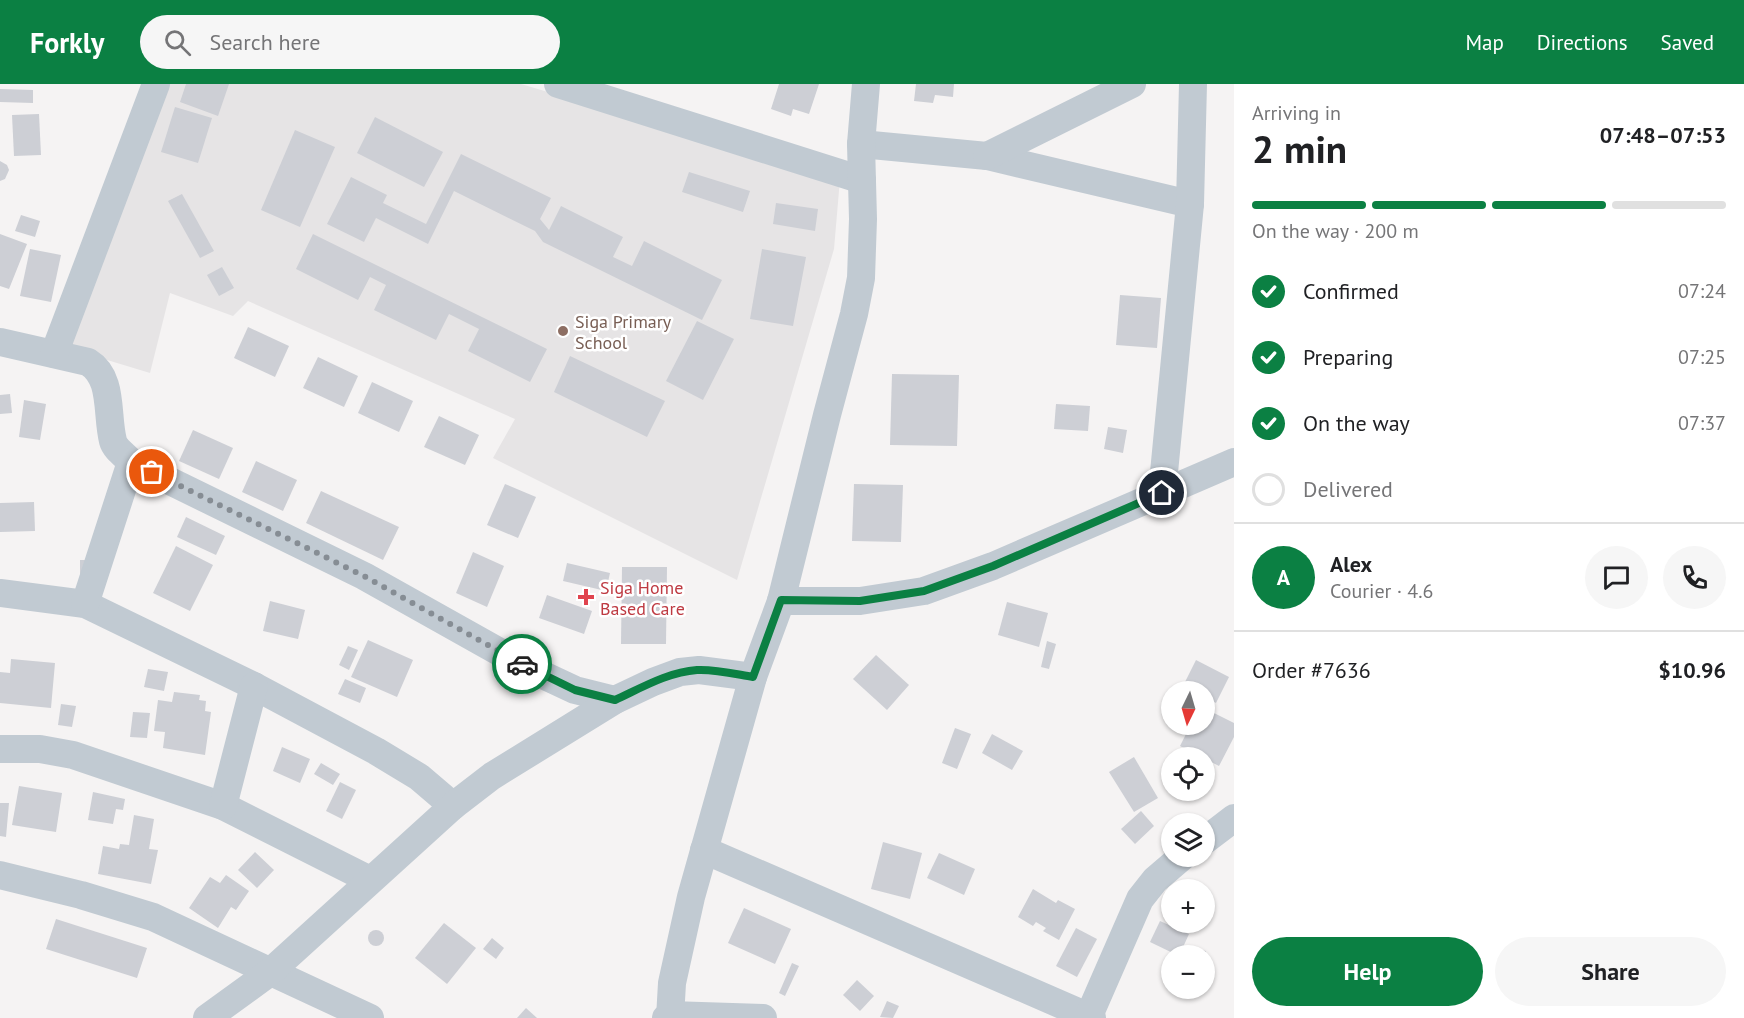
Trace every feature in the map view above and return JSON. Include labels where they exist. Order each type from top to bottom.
[{"type":"street","points":[[54,354],[156,84]]},
{"type":"street","points":[[558,84],[862,180]]},
{"type":"street","points":[[763,1018],[669,1017],[672,983],[704,850],[753,677],[781,600],[826,415],[854,314],[861,278],[863,219],[861,144],[866,84]]},
{"type":"street","points":[[987,156],[1132,84]]},
{"type":"street","points":[[1162,493],[1190,204],[1193,84]]},
{"type":"street","points":[[861,144],[987,156],[1190,204]]},
{"type":"street","points":[[0,342],[88,362],[98,369],[105,385],[114,443],[131,462],[364,576],[528,668],[575,690],[615,700]]},
{"type":"street","points":[[86,604],[131,462]]},
{"type":"street","points":[[781,600],[860,601],[924,591],[993,566],[1234,462]]},
{"type":"street","points":[[0,593],[86,604],[254,686],[376,751],[419,777],[453,806]]},
{"type":"street","points":[[207,1018],[269,973],[370,879],[453,806],[492,776],[615,700],[653,682],[681,672],[699,670],[753,677]]},
{"type":"street","points":[[223,806],[254,686]]},
{"type":"street","points":[[0,748],[40,749],[73,755],[223,806],[370,879]]},
{"type":"street","points":[[1215,832],[1234,818]]},
{"type":"street","points":[[704,850],[1090,1018],[1140,899],[1155,880],[1170,867]]},
{"type":"street","points":[[0,875],[81,895],[153,917],[205,940],[269,973],[370,1018]]},
{"type":"shaded area","name":"Siga Primary School","points":[[158,84],[521,84],[840,179],[834,249],[737,580],[493,458],[515,419],[248,301],[233,316],[170,293],[150,373],[61,346]]},
{"type":"building","points":[[186,84],[229,84],[218,116],[180,102]]},
{"type":"building","points":[[779,84],[819,84],[809,114],[793,109],[791,116],[771,109]]},
{"type":"building","points":[[916,84],[954,84],[953,97],[935,95],[933,103],[914,101]]},
{"type":"building","points":[[0,89],[33,90],[33,103],[0,102]]},
{"type":"building","points":[[175,107],[212,118],[198,163],[161,152]]},
{"type":"building","points":[[39,114],[41,155],[14,156],[12,115]]},
{"type":"building","points":[[375,117],[443,152],[424,187],[357,153]]},
{"type":"building","points":[[295,130],[335,147],[300,227],[261,210]]},
{"type":"building","points":[[461,154],[551,198],[540,219],[549,230],[561,206],[623,237],[613,257],[632,266],[644,241],[722,280],[702,320],[543,242],[535,231],[454,191],[428,244],[376,218],[364,242],[327,224],[351,177],[387,195],[383,203],[426,224]]},
{"type":"building","points":[[0,161],[7,165],[9,170],[5,179],[0,181]]},
{"type":"building","points":[[689,172],[750,191],[743,212],[682,192]]},
{"type":"building","points":[[182,194],[214,251],[200,258],[168,201]]},
{"type":"building","points":[[776,203],[818,209],[815,231],[773,224]]},
{"type":"building","points":[[21,215],[40,221],[35,237],[15,231]]},
{"type":"building","points":[[0,234],[27,244],[9,289],[0,286]]},
{"type":"building","points":[[313,234],[547,349],[530,382],[468,351],[479,329],[449,314],[436,340],[374,310],[386,285],[370,277],[358,300],[296,269]]},
{"type":"building","points":[[30,249],[61,255],[51,302],[20,296]]},
{"type":"building","points":[[762,249],[806,257],[793,326],[750,319]]},
{"type":"building","points":[[222,267],[234,288],[219,296],[207,275]]},
{"type":"building","points":[[1120,295],[1161,298],[1157,348],[1116,345]]},
{"type":"building","points":[[697,321],[734,339],[703,400],[666,381]]},
{"type":"building","points":[[248,327],[289,346],[275,377],[234,358]]},
{"type":"building","points":[[570,356],[665,401],[647,437],[554,392]]},
{"type":"building","points":[[318,357],[358,376],[344,407],[303,388]]},
{"type":"building","points":[[892,374],[959,375],[957,446],[890,445]]},
{"type":"building","points":[[372,382],[413,401],[399,432],[358,413]]},
{"type":"building","points":[[10,394],[12,413],[0,414],[0,395]]},
{"type":"building","points":[[24,400],[46,404],[40,440],[19,437]]},
{"type":"building","points":[[1056,404],[1090,406],[1088,431],[1054,429]]},
{"type":"building","points":[[439,416],[479,435],[465,465],[424,447]]},
{"type":"building","points":[[1108,427],[1127,430],[1123,453],[1104,449]]},
{"type":"building","points":[[193,430],[233,448],[219,479],[179,461]]},
{"type":"building","points":[[256,461],[297,480],[283,511],[242,492]]},
{"type":"building","points":[[505,484],[536,497],[518,538],[487,525]]},
{"type":"building","points":[[854,484],[903,485],[901,542],[852,541]]},
{"type":"building","points":[[321,491],[399,527],[383,560],[306,523]]},
{"type":"building","points":[[34,502],[35,531],[0,532],[0,503]]},
{"type":"building","points":[[186,517],[225,536],[216,555],[177,537]]},
{"type":"building","points":[[176,546],[213,565],[190,611],[153,593]]},
{"type":"building","points":[[473,552],[504,566],[487,607],[456,593]]},
{"type":"building","points":[[80,560],[92,560],[92,574],[80,574]]},
{"type":"building","points":[[567,563],[610,573],[606,591],[563,581]]},
{"type":"building","points":[[622,567],[667,567],[666,644],[621,644]]},
{"type":"building","points":[[547,595],[592,611],[584,634],[539,618]]},
{"type":"building","points":[[270,601],[305,610],[298,639],[263,631]]},
{"type":"building","points":[[1007,602],[1048,613],[1039,647],[998,635]]},
{"type":"building","points":[[368,640],[413,660],[397,697],[351,677]]},
{"type":"building","points":[[1047,641],[1056,644],[1049,669],[1041,667]]},
{"type":"building","points":[[348,646],[358,650],[349,670],[339,665]]},
{"type":"building","points":[[876,655],[909,685],[887,710],[853,679]]},
{"type":"building","points":[[11,659],[55,663],[51,708],[0,703],[0,672],[10,673]]},
{"type":"building","points":[[1196,660],[1229,677],[1216,703],[1215,681],[1186,681]]},
{"type":"building","points":[[148,669],[168,672],[164,691],[144,687]]},
{"type":"building","points":[[345,679],[366,688],[360,703],[338,694]]},
{"type":"building","points":[[174,692],[200,695],[199,700],[206,701],[205,711],[211,712],[205,755],[163,748],[165,732],[154,731],[158,700],[172,702]]},
{"type":"building","points":[[61,704],[76,706],[72,727],[58,725]]},
{"type":"building","points":[[133,712],[150,713],[147,738],[130,737]]},
{"type":"building","points":[[1215,714],[1234,723],[1234,737],[1219,766],[1215,764],[1215,747],[1180,746],[1186,735],[1215,735]]},
{"type":"building","points":[[955,728],[971,734],[957,769],[942,763]]},
{"type":"building","points":[[992,734],[1023,751],[1012,770],[982,753]]},
{"type":"building","points":[[282,747],[310,759],[300,783],[273,771]]},
{"type":"building","points":[[1134,757],[1158,798],[1134,812],[1109,772]]},
{"type":"building","points":[[321,763],[340,774],[333,785],[314,774]]},
{"type":"building","points":[[340,782],[356,790],[342,819],[326,811]]},
{"type":"building","points":[[19,786],[62,793],[56,832],[12,825]]},
{"type":"building","points":[[93,792],[125,799],[123,810],[116,809],[113,824],[88,820]]},
{"type":"building","points":[[0,803],[9,803],[6,837],[0,836]]},
{"type":"building","points":[[1141,811],[1154,826],[1135,844],[1121,829]]},
{"type":"building","points":[[134,815],[154,819],[149,849],[158,850],[151,884],[98,874],[103,846],[119,849],[120,844],[129,845]]},
{"type":"building","points":[[883,842],[922,853],[910,899],[871,889]]},
{"type":"building","points":[[255,852],[274,870],[257,888],[238,870]]},
{"type":"building","points":[[939,853],[975,869],[964,895],[927,878]]},
{"type":"building","points":[[226,875],[249,891],[236,910],[231,907],[218,928],[189,908],[210,877],[220,883]]},
{"type":"building","points":[[1033,889],[1056,903],[1058,900],[1075,909],[1059,940],[1043,931],[1046,928],[1036,922],[1033,926],[1018,917]]},
{"type":"building","points":[[744,908],[791,929],[775,964],[728,943]]},
{"type":"building","points":[[56,919],[147,948],[137,978],[46,949]]},
{"type":"building","points":[[1160,921],[1161,933],[1189,934],[1184,945],[1161,945],[1161,947],[1150,942]]},
{"type":"building","points":[[444,923],[476,948],[447,984],[415,958]]},
{"type":"building","points":[[1076,928],[1097,939],[1077,977],[1056,966]]},
{"type":"building","points":[[376,930],[382,932],[384,938],[382,944],[376,946],[370,944],[368,938],[370,932]]},
{"type":"building","points":[[492,938],[504,948],[496,959],[483,949]]},
{"type":"building","points":[[792,963],[799,966],[785,996],[779,993]]},
{"type":"building","points":[[857,980],[874,996],[860,1011],[843,995]]},
{"type":"building","points":[[887,1001],[899,1006],[893,1018],[880,1017]]},
{"type":"building","points":[[526,1008],[537,1018],[517,1018]]},
{"type":"way so far","points":[[152,472],[364,576],[522,664]]},
{"type":"place","name":"Siga Primary School","points":[[563,331]]},
{"type":"place","name":"Siga Home Based Care","points":[[586,597]]},
{"type":"route","points":[[522,664],[575,690],[615,700],[681,672],[699,670],[753,677],[781,600],[860,601],[924,591],[993,566],[1162,493]]}]
